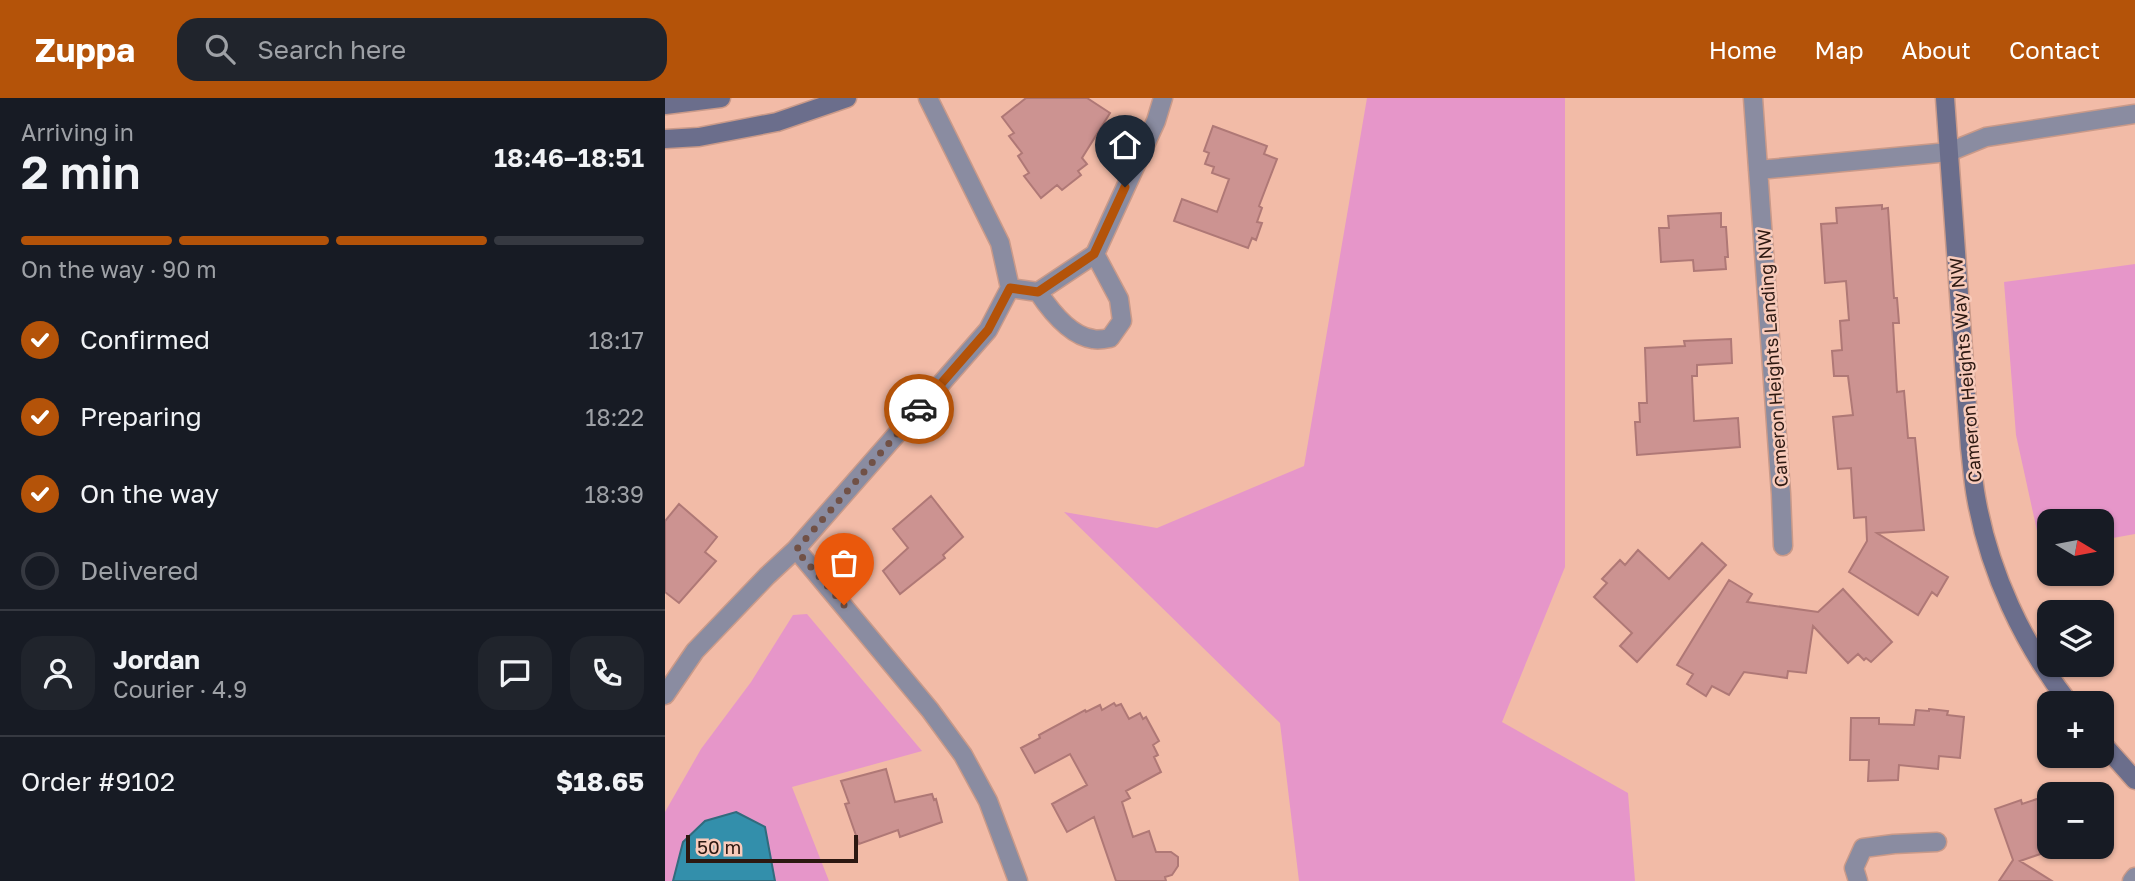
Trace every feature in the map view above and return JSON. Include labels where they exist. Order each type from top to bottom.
[{"type":"street","points":[[665,105],[722,98]]},
{"type":"street","points":[[665,139],[699,137],[777,122],[847,98]]},
{"type":"street","points":[[665,695],[695,652],[767,576],[796,550],[988,330],[1010,288],[1000,243],[928,98]]},
{"type":"street","points":[[1010,288],[1038,292],[1094,254],[1156,121],[1163,98]]},
{"type":"street","name":"Cameron Heights Landing NW","points":[[1753,98],[1783,546]]},
{"type":"street","name":"Cameron Heights Way NW","points":[[1945,98],[1969,448],[1976,498],[1992,559],[2016,619],[2061,691]]},
{"type":"street","points":[[1758,170],[1949,152],[1986,137],[2135,114]]},
{"type":"street","points":[[1038,292],[1053,314],[1070,328],[1091,339],[1110,338],[1122,321],[1119,299],[1094,254]]},
{"type":"street","points":[[796,550],[964,755],[988,801],[1018,881]]},
{"type":"street","points":[[2114,756],[2135,780]]},
{"type":"street","points":[[1858,881],[1854,868],[1863,848],[1937,842]]},
{"type":"shaded area","points":[[1367,98],[1565,98],[1565,567],[1502,722],[1628,793],[1635,881],[1299,881],[1280,723],[1064,512],[1157,528],[1304,466]]},
{"type":"shaded area","points":[[2135,264],[2135,534],[2114,538],[2114,509],[2037,509],[2037,531],[2016,435],[2004,282]]},
{"type":"shaded area","points":[[807,614],[922,751],[792,787],[829,881],[665,881],[665,812],[701,749],[751,682],[793,615]]},
{"type":"water","points":[[736,812],[765,827],[775,881],[673,881],[683,842],[705,821]]},
{"type":"building","points":[[1026,98],[1087,98],[1110,113],[1082,158],[1087,164],[1078,171],[1081,175],[1062,190],[1057,185],[1041,198],[1024,176],[1029,173],[1018,156],[1022,153],[1009,136],[1014,133],[1002,117]]},
{"type":"building","points":[[1213,126],[1267,146],[1264,154],[1277,159],[1259,206],[1262,208],[1257,222],[1262,223],[1256,240],[1252,238],[1248,248],[1174,221],[1182,199],[1217,212],[1229,179],[1212,173],[1214,167],[1205,164],[1209,153],[1204,151]]},
{"type":"building","points":[[1882,205],[1882,209],[1888,208],[1894,298],[1897,298],[1899,323],[1893,323],[1897,392],[1904,391],[1908,438],[1915,438],[1924,530],[1877,533],[1948,577],[1937,596],[1932,592],[1918,615],[1849,572],[1867,541],[1866,517],[1854,518],[1851,468],[1838,469],[1833,417],[1853,415],[1848,376],[1834,376],[1832,351],[1842,350],[1840,321],[1849,320],[1846,281],[1825,283],[1821,224],[1837,223],[1836,208]]},
{"type":"building","points":[[1721,213],[1721,227],[1726,227],[1726,269],[1694,271],[1693,260],[1661,262],[1659,228],[1669,228],[1668,216]]},
{"type":"building","points":[[1731,339],[1732,363],[1697,365],[1697,376],[1692,376],[1694,421],[1738,418],[1740,447],[1637,455],[1635,422],[1640,422],[1639,403],[1647,403],[1645,348],[1685,346],[1684,341]]},
{"type":"building","points":[[931,496],[963,537],[943,555],[945,558],[900,594],[883,571],[908,548],[893,529]]},
{"type":"building","points":[[679,504],[717,537],[705,552],[716,561],[679,603],[665,592],[665,521]]},
{"type":"building","points":[[1702,543],[1726,565],[1637,662],[1620,646],[1632,633],[1594,597],[1607,583],[1602,579],[1620,560],[1625,565],[1638,550],[1669,579]]},
{"type":"building","points":[[1729,580],[1752,594],[1747,602],[1818,612],[1843,589],[1892,642],[1871,662],[1858,654],[1848,663],[1813,626],[1806,673],[1788,671],[1787,678],[1744,672],[1729,695],[1712,686],[1706,696],[1687,684],[1693,674],[1677,665]]},
{"type":"building","points":[[1114,703],[1116,706],[1121,704],[1129,719],[1140,713],[1143,719],[1146,717],[1159,741],[1153,745],[1158,755],[1154,757],[1161,772],[1126,791],[1130,798],[1122,802],[1133,837],[1149,831],[1156,852],[1171,852],[1178,857],[1178,866],[1172,875],[1165,877],[1166,881],[1116,881],[1094,817],[1067,832],[1052,804],[1087,785],[1070,754],[1035,773],[1021,748],[1085,710],[1086,712],[1100,705],[1102,710]]},
{"type":"building","points":[[1916,710],[1948,711],[1947,715],[1964,717],[1960,758],[1939,756],[1938,769],[1899,765],[1898,780],[1868,781],[1869,760],[1850,760],[1851,718],[1879,718],[1879,724],[1914,725]]},
{"type":"building","points":[[886,769],[895,802],[932,794],[942,822],[900,837],[898,830],[859,844],[845,804],[849,803],[841,781]]},
{"type":"building","points":[[2037,799],[2037,855],[2020,861],[2052,881],[1999,881],[2013,860],[1995,809],[2021,800],[2022,804]]},
{"type":"way so far","points":[[844,605],[796,550],[919,409]]},
{"type":"route","points":[[919,409],[988,330],[1010,288],[1038,292],[1094,254],[1125,187]]}]
